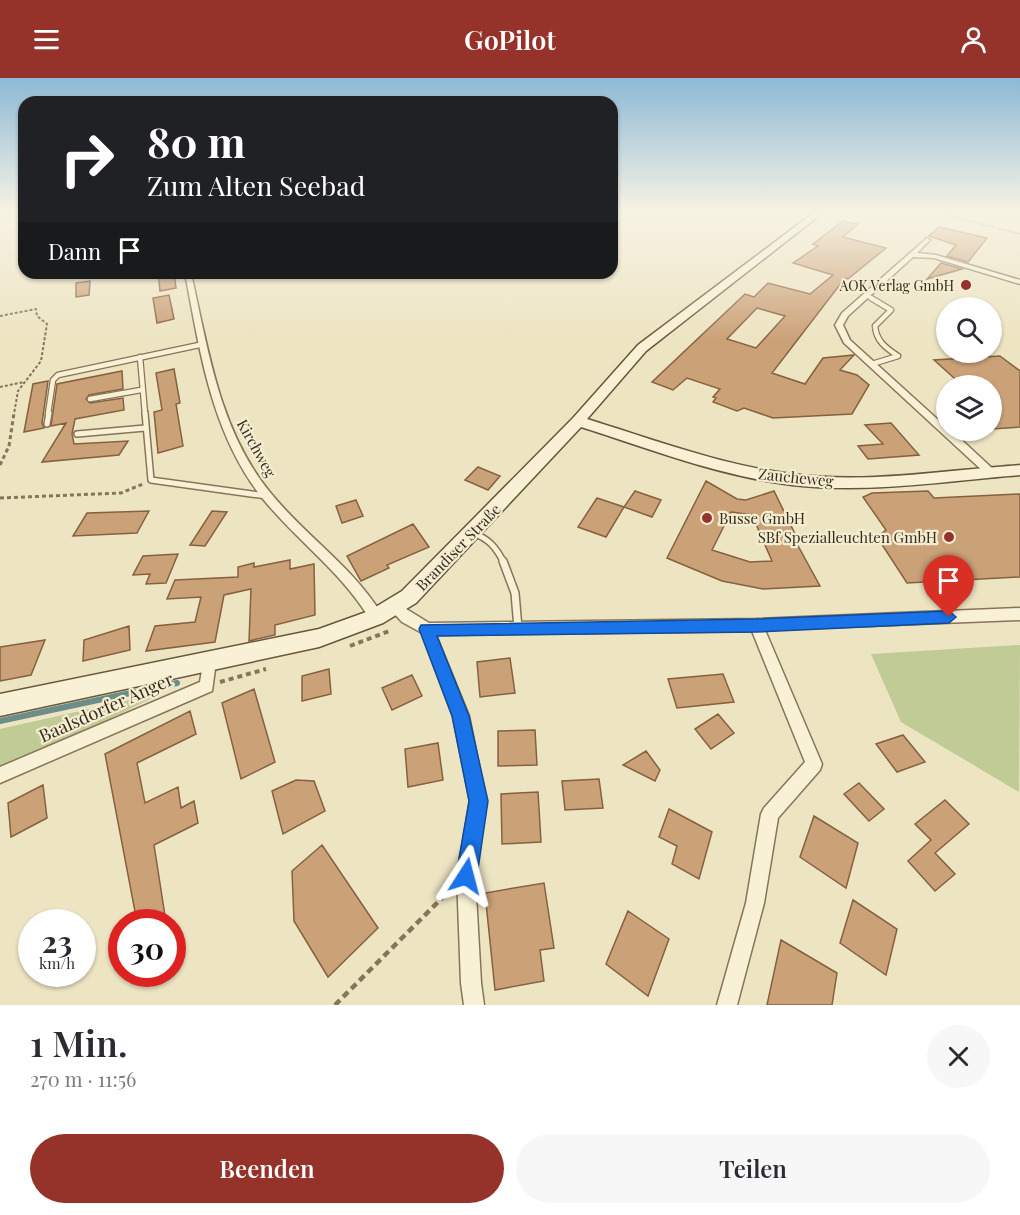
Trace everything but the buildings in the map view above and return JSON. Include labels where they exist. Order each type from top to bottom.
[{"type":"street","name":"Brandiser Straße","points":[[0,705],[319,638],[376,617],[395,607],[421,586],[653,339],[764,254]]},
{"type":"street","points":[[990,472],[847,340],[839,325],[845,315],[911,255],[942,259],[1020,282]]},
{"type":"street","name":"Kirchweg","points":[[189,279],[226,432],[266,496],[363,595],[376,617]]},
{"type":"street","name":"Zaucheweg","points":[[578,421],[723,466],[824,482],[907,480],[1020,470]]},
{"type":"street","points":[[395,607],[407,618],[427,629],[756,625],[1020,614]]},
{"type":"street","points":[[727,1005],[755,903],[771,814],[814,764],[756,625]]},
{"type":"street","points":[[427,629],[461,716],[478,801],[466,876],[474,1005]]},
{"type":"street","points":[[207,686],[209,662]]},
{"type":"street","name":"Baalsdorfer Anger","points":[[0,775],[207,686]]},
{"type":"lane","points":[[866,295],[891,310],[875,326],[875,334],[880,343],[898,356],[872,364]]},
{"type":"lane","points":[[47,424],[53,380],[58,375],[204,344]]},
{"type":"lane","points":[[140,357],[141,390],[151,480]]},
{"type":"lane","points":[[90,399],[141,390]]},
{"type":"lane","points":[[77,434],[145,428]]},
{"type":"lane","name":"Kirchweg","points":[[151,480],[266,496]]},
{"type":"lane","points":[[472,533],[486,538],[496,550],[517,598],[520,615],[518,629]]},
{"type":"path","points":[[0,316],[36,309],[37,316],[46,322],[41,361],[18,391],[9,446],[0,465]]},
{"type":"path","points":[[0,387],[24,382]]},
{"type":"path","points":[[0,498],[121,493],[151,480]]},
{"type":"path","points":[[207,686],[262,669]]},
{"type":"path","points":[[335,1005],[438,899],[466,876]]},
{"type":"green space","points":[[1020,645],[1019,792],[901,722],[871,654]]},
{"type":"green space","points":[[152,698],[0,774],[0,729],[134,699]]},
{"type":"waterway","points":[[0,721],[177,683]]},
{"type":"place","name":"AOK Verlag GmbH","points":[[966,285]]},
{"type":"place","name":"Busse GmbH","points":[[707,518]]},
{"type":"place","name":"SBf Spezialleuchten GmbH","points":[[949,537]]},
{"type":"route","points":[[466,876],[478,801],[461,716],[427,629],[756,625],[949,617]]}]
